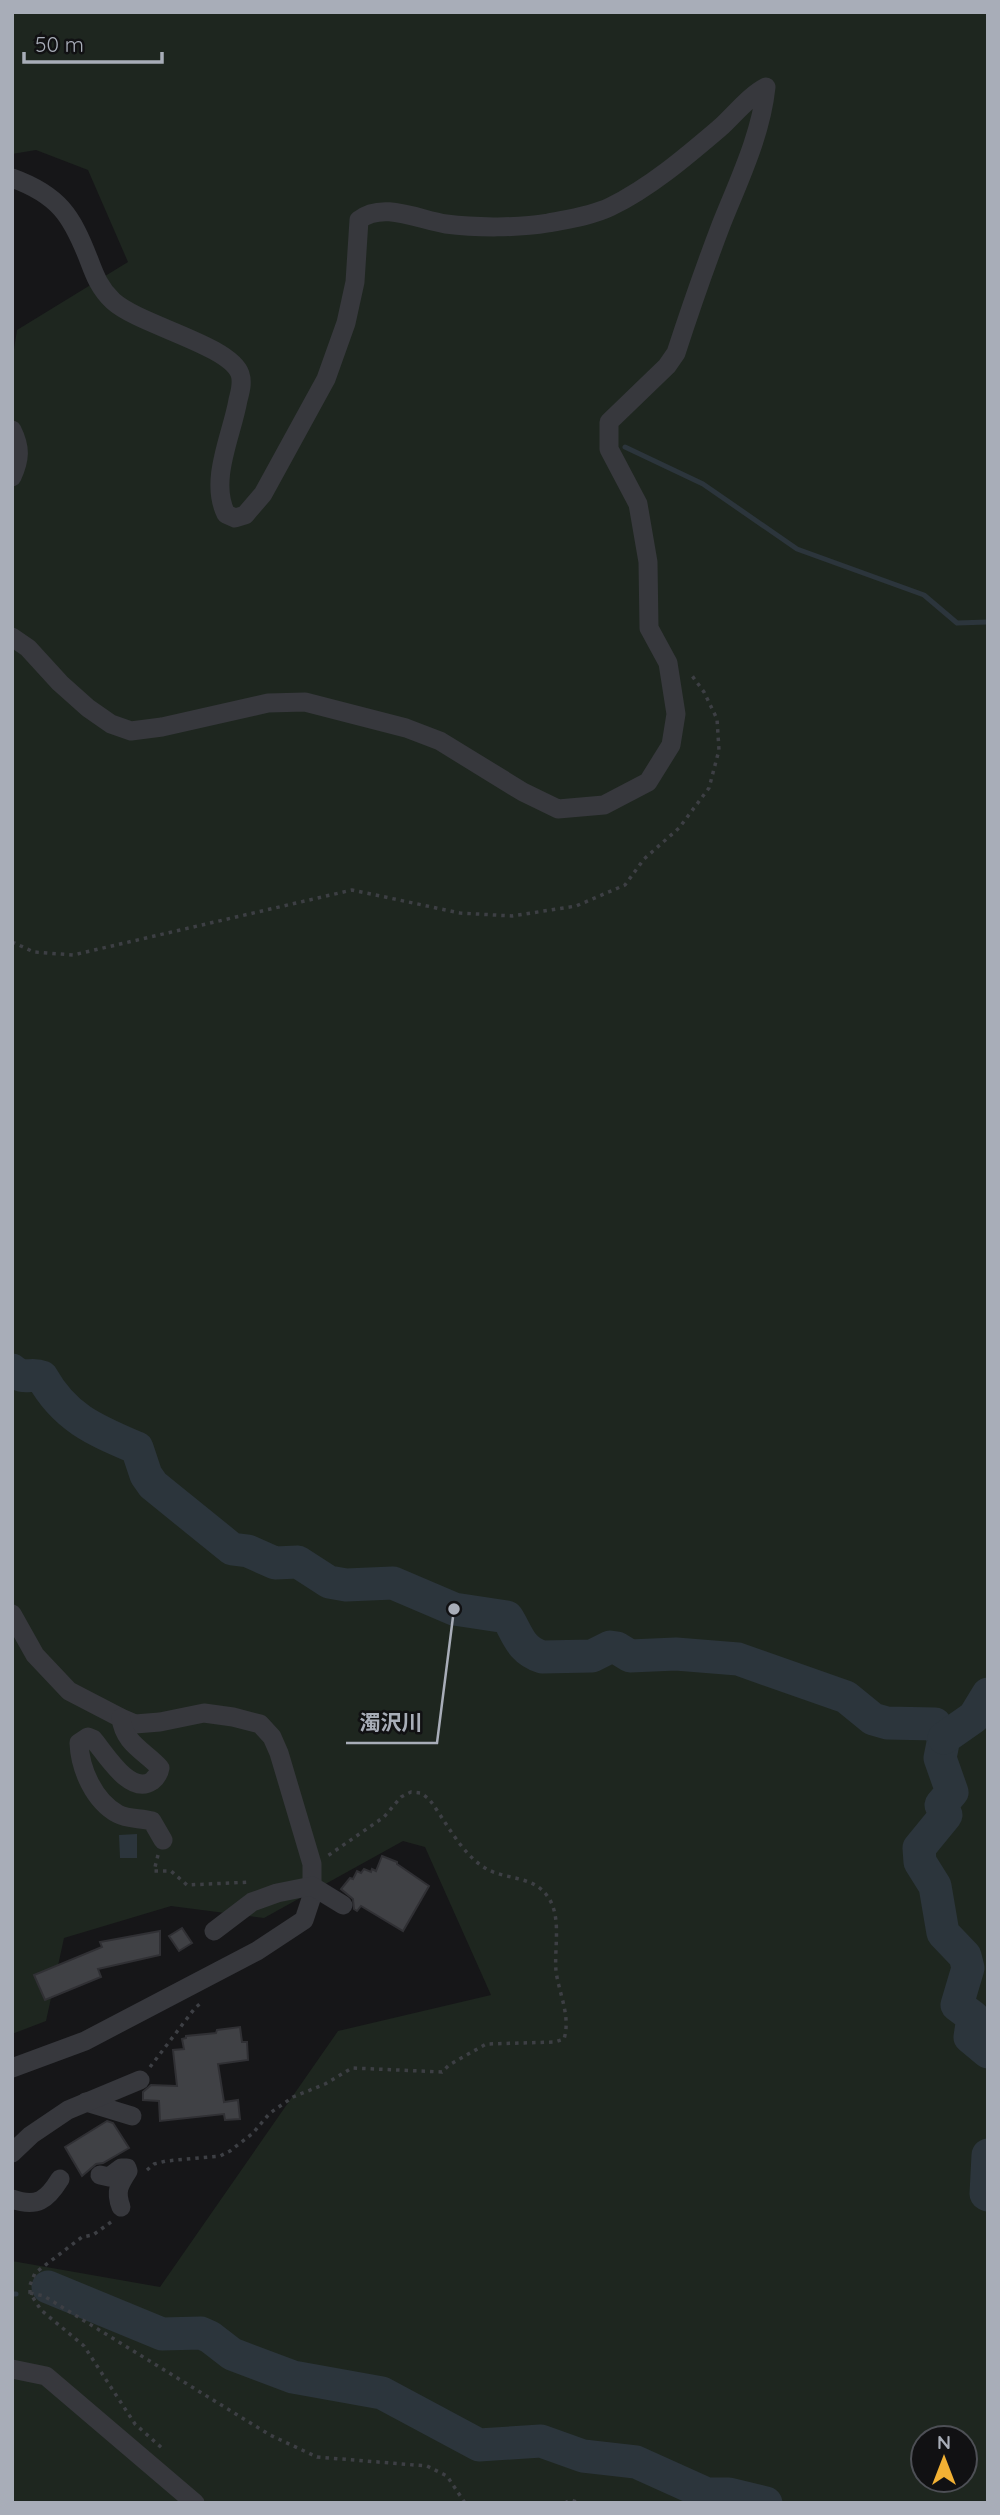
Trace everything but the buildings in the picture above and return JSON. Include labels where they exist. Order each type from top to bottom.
[{"type":"street","points":[[12,178],[44,193],[69,217],[99,286],[113,301],[128,312],[221,355],[239,370],[242,381],[223,464],[219,501],[226,514],[235,518],[245,515],[263,494],[326,379],[346,323],[355,282],[359,220],[367,214],[392,213],[446,224],[491,226],[545,224],[588,215],[608,208],[648,184],[741,110],[758,90],[766,87],[761,115],[737,190],[722,223],[676,353],[667,366],[609,422],[609,449],[638,504],[648,562],[649,628],[668,663],[676,714],[671,745],[648,782],[604,805],[558,809],[523,792],[440,741],[406,728],[305,702],[268,704],[131,731],[111,724],[88,708],[60,683],[28,648],[12,636]]},
{"type":"street","points":[[12,430],[19,444],[19,460],[12,477]]},
{"type":"street","points":[[12,1614],[35,1655],[69,1691],[121,1718],[135,1724],[204,1713],[260,1724],[272,1737],[279,1754],[312,1864],[312,1896],[304,1920],[257,1951],[229,1963],[85,2041],[12,2068]]},
{"type":"street","points":[[121,1718],[128,1737],[139,1752],[160,1768],[159,1773],[146,1785],[124,1778],[93,1739],[88,1737],[79,1743],[87,1778],[112,1810],[121,1816],[152,1821],[163,1840]]},
{"type":"street","points":[[215,1931],[252,1902],[286,1891],[312,1886],[343,1905]]},
{"type":"street","points":[[12,2153],[31,2135],[68,2110],[140,2080]]},
{"type":"street","points":[[86,2102],[132,2116]]},
{"type":"street","points":[[100,2175],[109,2177],[121,2168],[127,2168],[116,2194],[121,2207]]},
{"type":"street","points":[[12,2199],[32,2203],[43,2200],[51,2194],[60,2179]]},
{"type":"street","points":[[12,2369],[46,2376],[195,2503]]},
{"type":"path","points":[[12,942],[34,952],[73,955],[352,890],[460,913],[512,916],[576,906],[625,885],[643,859],[679,828],[709,788],[719,750],[717,719],[704,692],[687,668],[668,663]]},
{"type":"path","points":[[140,2175],[154,2164],[220,2156],[230,2151],[281,2105],[352,2068],[442,2072],[449,2065],[486,2044],[555,2042],[564,2039],[568,2026],[556,1971],[555,1919],[548,1897],[534,1883],[509,1878],[480,1865],[464,1849],[429,1799],[421,1793],[411,1792],[401,1797],[384,1817],[336,1852],[312,1864]]},
{"type":"path","points":[[163,1840],[154,1871],[170,1871],[187,1885],[251,1882],[280,1886],[286,1891]]},
{"type":"path","points":[[140,2080],[195,2008],[206,2000]]},
{"type":"path","points":[[121,2207],[109,2226],[93,2235],[82,2237],[35,2273],[30,2293],[41,2310],[84,2346],[135,2424],[172,2457]]},
{"type":"path","points":[[30,2293],[44,2296],[270,2435],[317,2456],[427,2466],[447,2476],[465,2503]]},
{"type":"path","points":[[565,2503],[570,2500],[579,2503]]},
{"type":"shaded area","points":[[12,12],[988,12],[988,2503],[12,2503],[12,2261],[160,2287],[338,2031],[491,1995],[425,1847],[403,1841],[264,1918],[171,1906],[64,1938],[46,2021],[12,2034],[12,362],[17,330],[128,262],[88,170],[36,150],[12,154]]},
{"type":"shaded area","points":[[137,1834],[137,1858],[120,1858],[119,1835]]},
{"type":"waterway","points":[[625,447],[703,484],[797,549],[924,595],[957,623],[988,622]]},
{"type":"waterway","points":[[12,1370],[24,1376],[42,1377],[71,1413],[108,1435],[137,1448],[146,1475],[153,1485],[232,1549],[248,1551],[275,1563],[298,1562],[329,1582],[346,1585],[393,1583],[454,1609],[507,1617],[528,1650],[542,1657],[592,1656],[610,1647],[630,1656],[676,1654],[738,1659],[846,1697],[873,1719],[887,1723],[935,1724],[944,1738],[940,1758],[952,1792],[941,1805],[946,1815],[919,1848],[920,1862],[935,1886],[943,1933],[965,1956],[968,1968],[957,2005],[973,2017],[970,2037],[988,2052]]},
{"type":"waterway","points":[[944,1738],[974,1717],[988,1694]]},
{"type":"waterway","points":[[988,2155],[988,2195]]},
{"type":"waterway","points":[[48,2287],[162,2334],[201,2333],[232,2354],[293,2377],[382,2393],[479,2445],[541,2441],[583,2456],[636,2462],[707,2494],[729,2494],[766,2503]]},
{"type":"place","name":"濁沢川","points":[[454,1609]]}]
